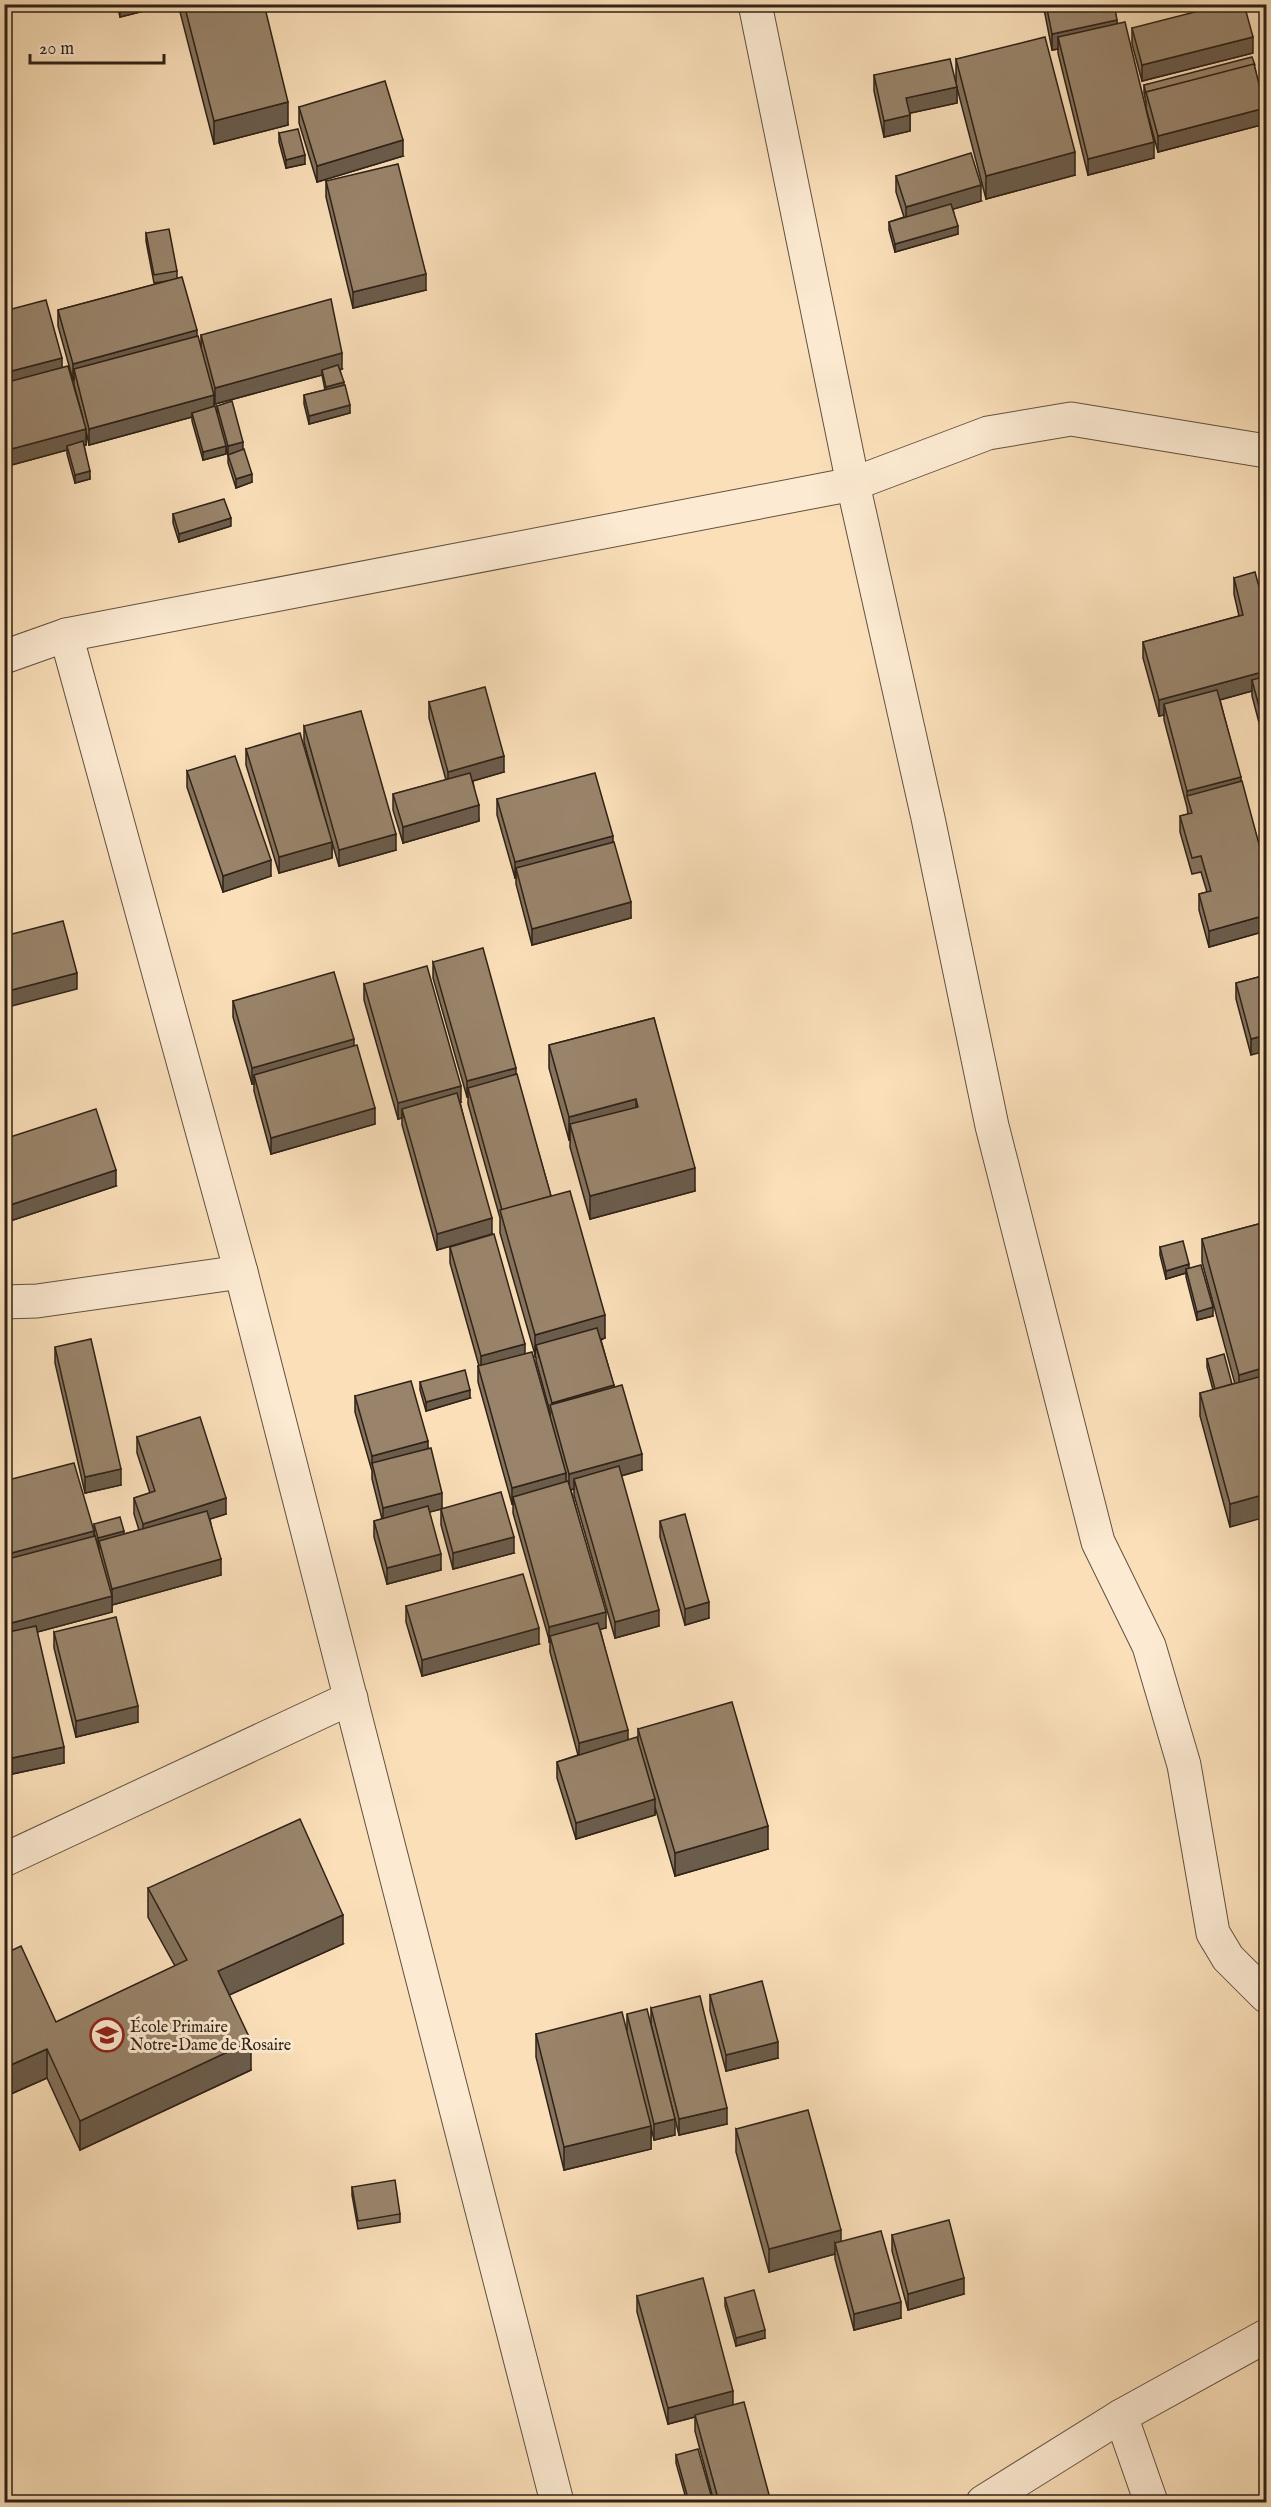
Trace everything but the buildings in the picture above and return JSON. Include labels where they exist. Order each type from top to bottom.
[{"type":"street","points":[[755,4],[853,484],[928,818],[992,1126],[1098,1542],[1149,1646],[1184,1765],[1213,1933],[1228,1958],[1266,1996]]},
{"type":"street","points":[[4,657],[66,635],[853,484],[988,433],[1071,419],[1266,451]]},
{"type":"street","points":[[66,635],[241,1272],[557,2502]]},
{"type":"street","points":[[4,1302],[37,1301],[241,1272]]},
{"type":"street","points":[[4,1860],[351,1698]]},
{"type":"street","points":[[983,2502],[1121,2416],[1266,2336]]},
{"type":"street","points":[[1121,2416],[1151,2502]]},
{"type":"place","name":"École Primaire Notre-Dame de Rosaire","points":[[107,2035]]}]
